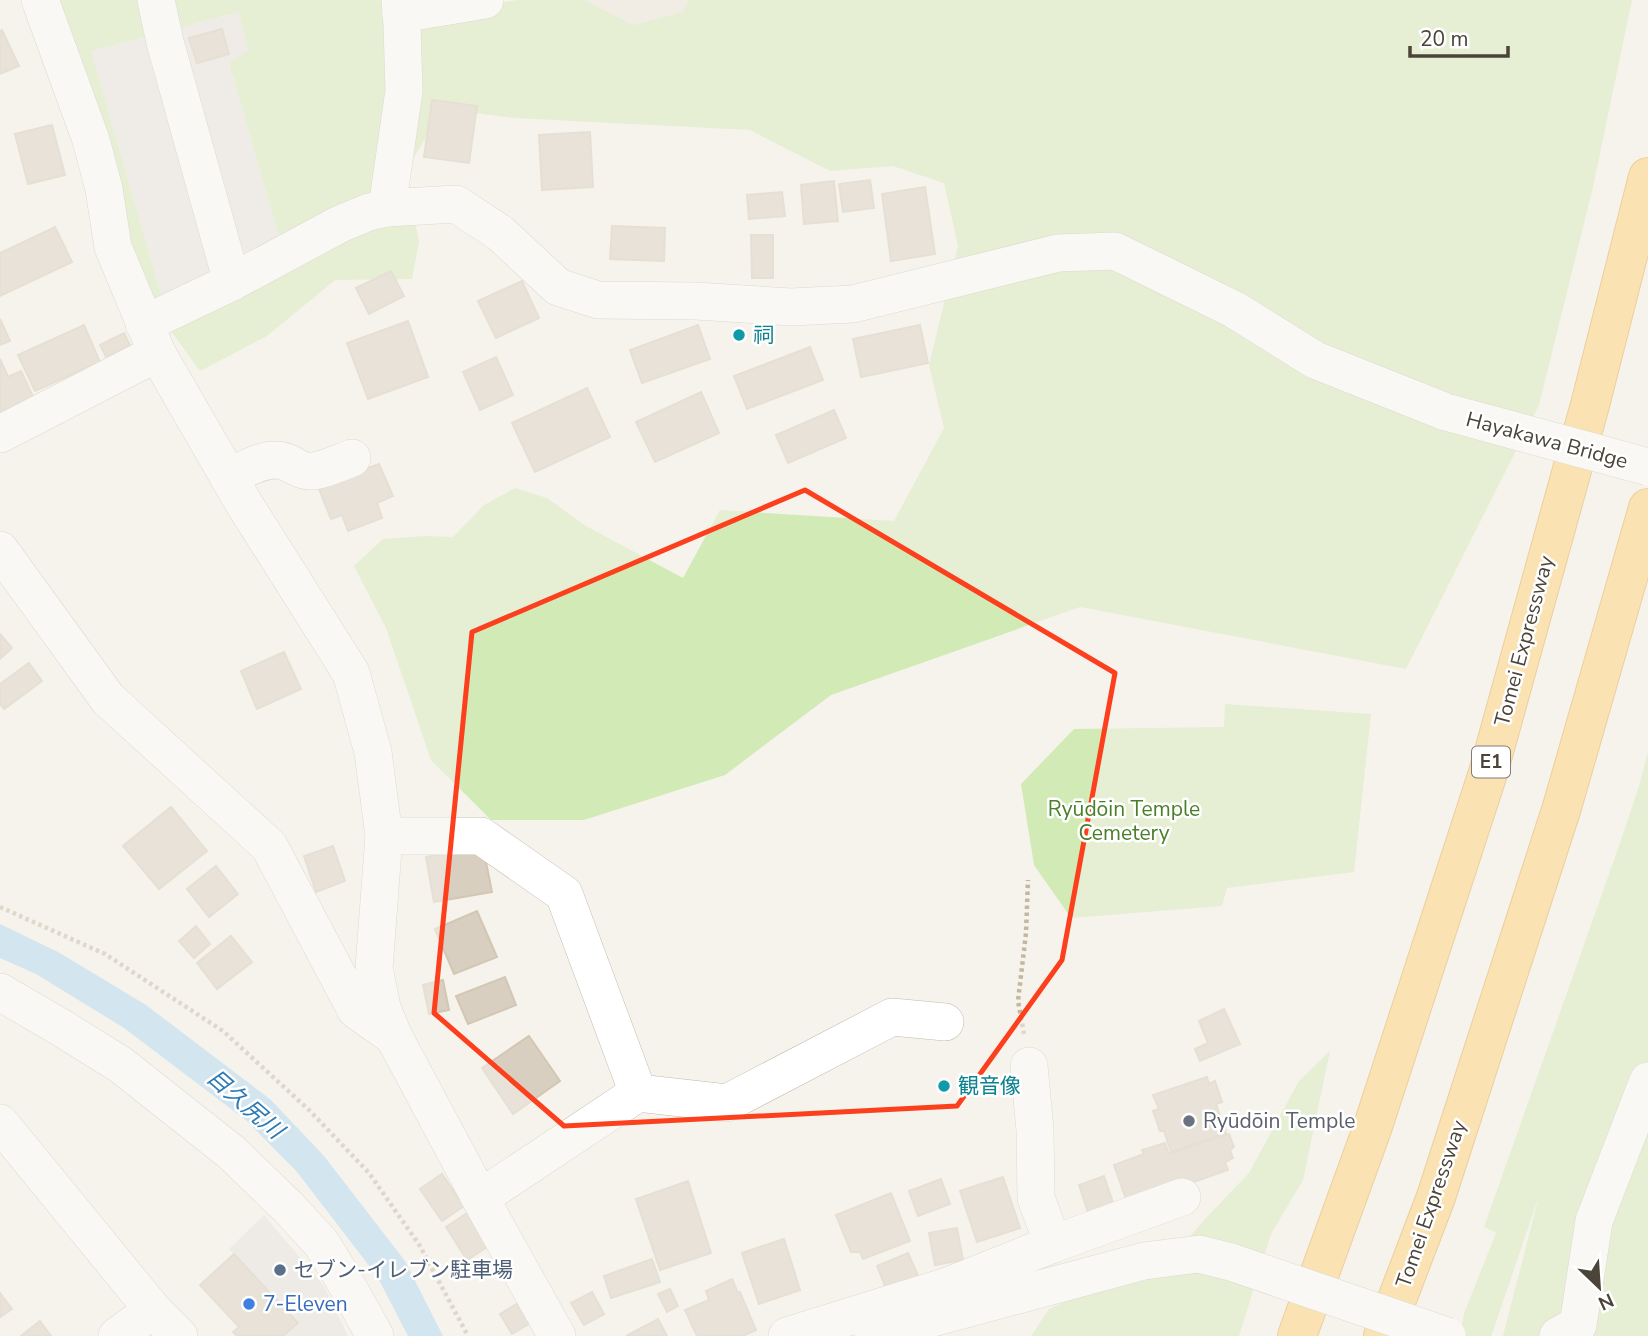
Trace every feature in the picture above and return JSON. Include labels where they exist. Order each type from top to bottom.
[{"type":"highway","name":"Tomei Expressway","points":[[1297,1336],[1372,1129],[1488,773],[1586,418],[1648,177]]},
{"type":"highway","name":"Tomei Expressway","points":[[1383,1336],[1436,1197],[1562,807],[1648,508]]},
{"type":"street","points":[[40,0],[91,140],[104,189],[113,247],[151,338],[243,502],[351,673],[373,752],[384,836],[374,968],[382,1007],[394,1037],[557,1336]]},
{"type":"street","points":[[156,0],[165,42],[232,282]]},
{"type":"street","points":[[387,208],[404,91],[401,7],[485,0]]},
{"type":"street","name":"Hayakawa Bridge","points":[[0,433],[151,338],[232,282],[340,224],[387,208],[456,204],[500,233],[558,287],[597,300],[696,301],[791,307],[853,304],[1058,253],[1115,251],[1236,310],[1315,360],[1446,412],[1648,467]]},
{"type":"street","points":[[229,477],[271,460],[282,460],[313,472],[352,458]]},
{"type":"street","points":[[0,550],[108,699],[269,846],[356,1010],[394,1037]]},
{"type":"street","points":[[384,836],[481,836],[564,894],[638,1093]]},
{"type":"street","points":[[0,992],[121,1065],[231,1152],[321,1243],[375,1336]]},
{"type":"street","points":[[480,1198],[638,1093],[727,1103],[892,1017],[945,1022]]},
{"type":"street","points":[[1029,1066],[1035,1130],[1036,1198],[1053,1244]]},
{"type":"street","points":[[1558,1336],[1578,1325],[1594,1221],[1648,1081]]},
{"type":"street","points":[[0,1123],[153,1310],[179,1336]]},
{"type":"street","points":[[787,1336],[948,1286],[1182,1196]]},
{"type":"street","points":[[866,1336],[1144,1261],[1199,1254],[1231,1262],[1447,1336]]},
{"type":"street","points":[[117,1336],[153,1310]]},
{"type":"path","points":[[1028,880],[1026,933],[1018,1001],[1029,1066]]},
{"type":"path","points":[[0,907],[105,954],[223,1031],[309,1110],[369,1173],[420,1246],[468,1336]]},
{"type":"highlighted area","points":[[805,490],[1115,673],[1062,960],[957,1106],[564,1126],[434,1013],[472,632]]},
{"type":"shaded area","points":[[584,0],[688,0],[683,12],[633,25]]},
{"type":"shaded area","points":[[240,12],[248,51],[229,64],[280,240],[164,305],[91,51]]},
{"type":"shaded area","name":"セブン-イレブン駐車場","points":[[264,1215],[324,1286],[348,1336],[283,1336],[298,1322],[229,1249]]},
{"type":"green space","points":[[59,0],[434,0],[442,13],[517,0],[584,0],[633,25],[683,12],[688,0],[1632,0],[1593,187],[1539,405],[1406,669],[1080,607],[831,695],[725,775],[584,820],[491,820],[431,760],[386,628],[354,566],[383,539],[453,537],[484,505],[515,488],[547,498],[586,526],[683,578],[720,510],[894,521],[944,428],[929,365],[958,246],[944,183],[893,166],[830,171],[750,130],[514,118],[458,111],[427,136],[405,171],[419,242],[412,279],[335,280],[267,336],[200,371],[168,327],[139,272]],"holes":[[[239,12],[248,51],[229,63],[280,240],[164,305],[91,51]]]},
{"type":"green space","name":"Ryūdōin Temple Cemetery","points":[[1225,704],[1371,714],[1354,872],[1227,888],[1222,906],[1071,918],[1034,865],[1021,784],[1074,729],[1224,727]]},
{"type":"green space","points":[[1648,752],[1648,1336],[1503,1336],[1539,1196],[1491,1336],[1459,1336],[1465,1311],[1496,1233],[1484,1227],[1620,843]]},
{"type":"green space","points":[[1330,1051],[1303,1180],[1271,1234],[1239,1336],[1031,1336],[1049,1309],[1105,1283],[1166,1263],[1249,1173],[1299,1081]]},
{"type":"water","name":"目久尻川","points":[[0,924],[58,952],[146,1005],[271,1100],[324,1156],[405,1261],[443,1336],[408,1336],[377,1276],[297,1172],[247,1121],[124,1028],[36,974],[0,958]]},
{"type":"building","points":[[222,29],[229,54],[197,63],[189,38]]},
{"type":"building","points":[[2,30],[19,66],[0,74],[0,31]]},
{"type":"building","points":[[432,100],[477,106],[469,163],[424,157]]},
{"type":"building","points":[[52,125],[65,175],[28,184],[15,134]]},
{"type":"building","points":[[590,132],[593,187],[542,190],[539,135]]},
{"type":"building","points":[[870,180],[874,208],[843,212],[839,184]]},
{"type":"building","points":[[834,181],[838,221],[804,224],[801,185]]},
{"type":"building","points":[[925,187],[935,254],[891,261],[882,194]]},
{"type":"building","points":[[782,192],[785,216],[749,219],[747,195]]},
{"type":"building","points":[[612,226],[665,228],[664,261],[610,259]]},
{"type":"building","points":[[55,227],[72,262],[0,296],[0,253]]},
{"type":"building","points":[[751,235],[773,235],[773,278],[752,278]]},
{"type":"building","points":[[391,271],[404,296],[369,314],[356,288]]},
{"type":"building","points":[[522,281],[539,318],[496,338],[478,301]]},
{"type":"building","points":[[0,319],[10,341],[0,345]]},
{"type":"building","points":[[408,321],[428,377],[368,399],[347,343]]},
{"type":"building","points":[[84,325],[100,362],[35,391],[18,355]]},
{"type":"building","points":[[698,325],[710,359],[642,383],[630,350]]},
{"type":"building","points":[[920,325],[928,363],[861,377],[853,339]]},
{"type":"building","points":[[743,330],[744,337],[734,339],[733,331]]},
{"type":"building","points":[[124,333],[130,345],[106,357],[100,345]]},
{"type":"building","points":[[810,347],[823,380],[747,409],[734,376]]},
{"type":"building","points":[[496,357],[513,395],[480,410],[463,372]]},
{"type":"building","points":[[0,359],[8,377],[21,371],[35,401],[0,417]]},
{"type":"building","points":[[587,388],[610,437],[535,472],[512,423]]},
{"type":"building","points":[[701,392],[719,433],[655,462],[636,422]]},
{"type":"building","points":[[834,410],[846,438],[788,463],[776,435]]},
{"type":"building","points":[[379,464],[393,496],[377,503],[382,518],[348,531],[342,515],[331,519],[319,489]]},
{"type":"building","points":[[0,634],[12,648],[0,659]]},
{"type":"building","points":[[284,652],[301,689],[257,709],[241,671]]},
{"type":"building","points":[[29,663],[42,681],[4,709],[0,704],[0,684]]},
{"type":"building","points":[[171,807],[207,851],[159,889],[123,846]]},
{"type":"building","points":[[333,846],[345,881],[316,892],[304,856]]},
{"type":"building","points":[[483,847],[492,892],[434,902],[426,857]]},
{"type":"building","points":[[216,866],[238,894],[209,917],[187,889]]},
{"type":"building","points":[[477,911],[497,957],[454,974],[435,929]]},
{"type":"building","points":[[196,926],[210,944],[194,958],[179,941]]},
{"type":"building","points":[[231,936],[252,962],[217,989],[197,963]]},
{"type":"building","points":[[505,977],[516,1005],[468,1024],[456,996]]},
{"type":"building","points":[[443,980],[449,1010],[429,1014],[423,985]]},
{"type":"building","points":[[1224,1009],[1240,1044],[1200,1061],[1195,1049],[1208,1043],[1199,1021]]},
{"type":"building","points":[[529,1036],[560,1081],[513,1114],[482,1068]]},
{"type":"building","name":"Ryūdōin Temple","points":[[1207,1077],[1209,1084],[1215,1081],[1222,1102],[1216,1104],[1226,1133],[1171,1152],[1153,1111],[1159,1109],[1153,1095]]},
{"type":"building","points":[[1229,1134],[1234,1147],[1230,1150],[1233,1158],[1225,1162],[1228,1170],[1128,1205],[1114,1165],[1144,1154],[1142,1150],[1165,1143],[1169,1154]]},
{"type":"building","points":[[442,1174],[464,1206],[442,1221],[420,1189]]},
{"type":"building","points":[[1104,1176],[1113,1203],[1088,1212],[1079,1185]]},
{"type":"building","points":[[1003,1177],[1020,1228],[977,1242],[960,1191]]},
{"type":"building","points":[[941,1179],[950,1204],[918,1216],[909,1191]]},
{"type":"building","points":[[688,1181],[711,1253],[660,1270],[636,1199]]},
{"type":"building","points":[[891,1193],[910,1241],[863,1259],[860,1252],[851,1252],[836,1215]]},
{"type":"building","points":[[469,1212],[490,1245],[467,1260],[446,1227]]},
{"type":"building","points":[[957,1228],[963,1260],[935,1265],[929,1233]]},
{"type":"building","points":[[784,1239],[800,1290],[759,1304],[742,1253]]},
{"type":"building","points":[[908,1253],[920,1280],[888,1293],[877,1266]]},
{"type":"building","name":"7-Eleven","points":[[234,1254],[298,1323],[283,1336],[237,1336],[233,1332],[239,1327],[200,1285]]},
{"type":"building","points":[[652,1259],[660,1282],[611,1298],[604,1276]]},
{"type":"building","points":[[732,1279],[756,1330],[743,1336],[697,1336],[685,1310],[709,1300],[706,1291]]},
{"type":"building","points":[[670,1289],[678,1306],[667,1312],[658,1294]]},
{"type":"building","points":[[592,1292],[604,1314],[584,1325],[571,1303]]},
{"type":"building","points":[[0,1293],[12,1309],[0,1317]]},
{"type":"building","points":[[525,1299],[537,1319],[512,1334],[500,1314]]},
{"type":"building","points":[[658,1319],[667,1336],[626,1336]]},
{"type":"building","points":[[40,1321],[51,1336],[21,1336]]},
{"type":"place","name":"祠","points":[[739,335]]},
{"type":"place","name":"観音像","points":[[944,1086]]},
{"type":"place","name":"Ryūdōin Temple","points":[[1189,1121]]},
{"type":"place","name":"セブン-イレブン駐車場","points":[[280,1270]]},
{"type":"place","name":"7-Eleven","points":[[249,1304]]}]
